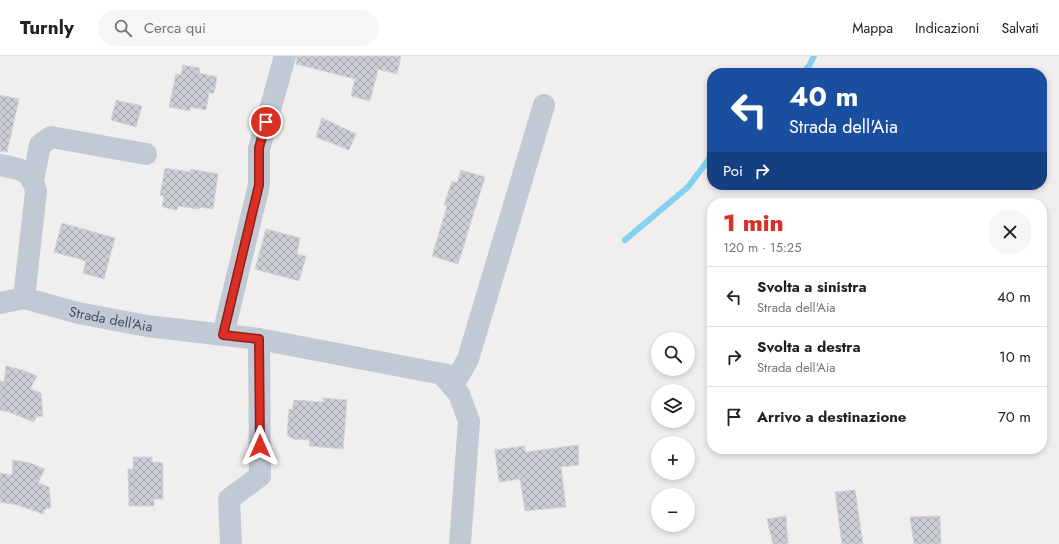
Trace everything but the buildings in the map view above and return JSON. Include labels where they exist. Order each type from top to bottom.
[{"type":"street","points":[[223,335],[259,185],[259,148],[286,56]]},
{"type":"street","points":[[460,544],[469,422],[459,394],[450,376],[468,359],[544,105]]},
{"type":"street","points":[[33,180],[40,145],[51,137],[146,154]]},
{"type":"street","points":[[0,165],[26,172],[33,180],[36,191],[24,298]]},
{"type":"street","name":"Strada dell'Aia","points":[[0,303],[24,298],[78,313],[147,326],[259,339],[450,376]]},
{"type":"street","points":[[231,544],[229,499],[260,476],[259,339]]},
{"type":"waterway","points":[[807,68],[814,56]]},
{"type":"waterway","points":[[625,240],[688,187],[707,162]]},
{"type":"route","points":[[260,446],[259,339],[223,335],[259,185],[259,148],[266,122]]}]
